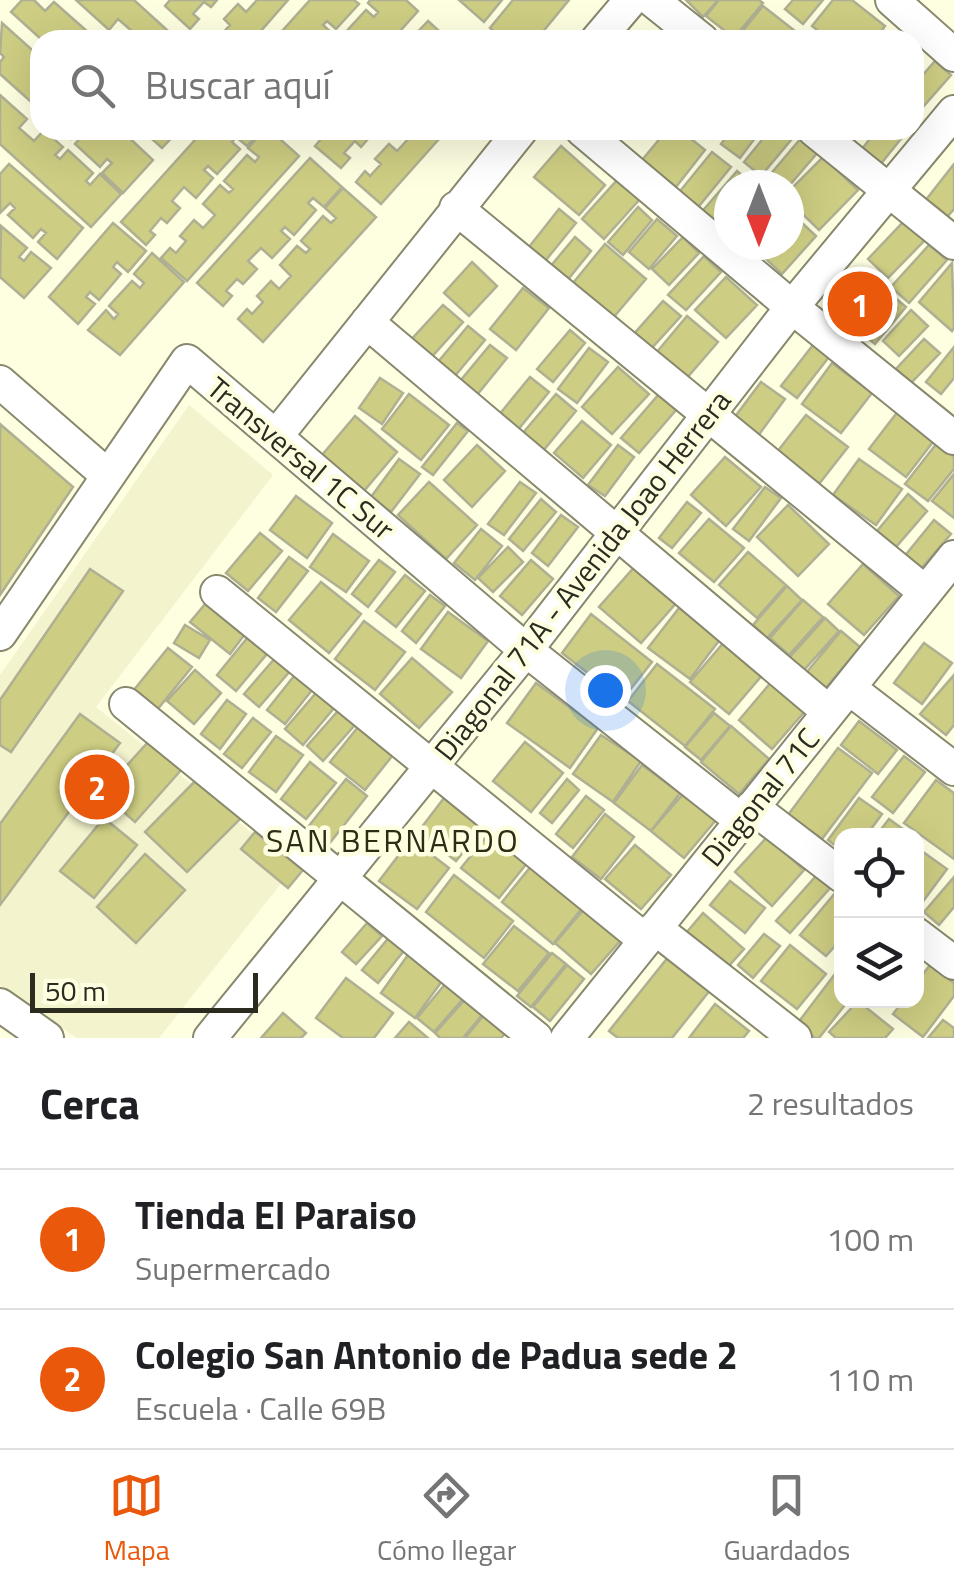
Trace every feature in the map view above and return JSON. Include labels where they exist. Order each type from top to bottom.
[{"type":"street","points":[[606,30],[632,0]]},
{"type":"street","points":[[652,0],[690,30]]},
{"type":"street","points":[[892,0],[954,55]]},
{"type":"street","name":"Diagonal 71A - Avenida Joao Herrera","points":[[210,1038],[526,650],[792,307],[954,112]]},
{"type":"street","points":[[277,435],[513,140]]},
{"type":"street","points":[[594,140],[954,438]]},
{"type":"street","points":[[826,140],[954,243]]},
{"type":"street","points":[[456,208],[925,592]]},
{"type":"street","points":[[367,322],[615,531],[839,700],[954,769]]},
{"type":"street","name":"Transversal 1C Sur","points":[[107,475],[187,361],[526,650],[746,814],[834,871]]},
{"type":"street","points":[[0,382],[107,475],[0,634]]},
{"type":"street","name":"Diagonal 71C","points":[[566,1038],[954,558]]},
{"type":"street","points":[[217,592],[650,934],[795,1038]]},
{"type":"street","points":[[126,704],[536,1038]]},
{"type":"street","points":[[924,940],[954,962]]},
{"type":"street","points":[[0,1006],[47,1038]]},
{"type":"shaded area","points":[[189,405],[273,475],[96,707],[294,867],[159,1038],[77,1038],[0,986],[0,675]]},
{"type":"building","points":[[22,0],[34,0],[45,11],[54,2],[86,30],[31,30],[11,12]]},
{"type":"building","points":[[76,0],[134,0],[167,30],[131,30],[118,19],[109,30]]},
{"type":"building","points":[[170,0],[217,0],[211,7],[204,2],[193,14],[199,19],[190,29],[165,6]]},
{"type":"building","points":[[257,0],[288,0],[262,30],[225,30],[230,25],[224,19],[238,4],[246,12]]},
{"type":"building","points":[[310,0],[354,0],[359,4],[336,29],[327,21],[323,25],[329,30],[283,30]]},
{"type":"building","points":[[406,0],[418,11],[401,30],[348,30],[366,10],[374,17],[378,12],[368,3]]},
{"type":"building","points":[[459,0],[502,0],[484,22]]},
{"type":"building","points":[[513,0],[569,0],[544,30],[490,28]]},
{"type":"building","points":[[686,0],[718,0],[703,17]]},
{"type":"building","points":[[719,0],[763,3],[741,30],[724,30],[706,16]]},
{"type":"building","points":[[793,0],[823,0],[803,24],[785,9]]},
{"type":"building","points":[[833,0],[852,0],[885,26],[882,30],[817,30],[812,26]]},
{"type":"building","points":[[763,6],[794,30],[743,30]]},
{"type":"building","points":[[428,21],[438,30],[419,30]]},
{"type":"building","points":[[2,23],[30,48],[30,101],[0,74],[4,57],[0,53]]},
{"type":"building","points":[[935,61],[951,75],[924,106],[924,74]]},
{"type":"building","points":[[0,95],[27,119],[19,128],[30,140],[55,140],[63,147],[55,155],[60,159],[68,150],[93,173],[86,181],[90,185],[100,174],[121,194],[91,227],[0,144]]},
{"type":"building","points":[[79,140],[132,140],[153,160],[123,193],[102,173],[112,163],[107,159],[100,167],[75,144]]},
{"type":"building","points":[[153,140],[170,140],[162,148]]},
{"type":"building","points":[[195,140],[234,140],[240,149],[217,174],[208,166],[204,170],[213,178],[196,198],[184,187],[172,201],[180,208],[167,223],[161,218],[150,231],[155,235],[146,245],[121,222]]},
{"type":"building","points":[[255,140],[281,140],[299,156],[187,281],[161,258],[170,248],[176,253],[186,241],[180,236],[194,220],[203,228],[215,215],[203,204],[220,185],[229,193],[233,189],[224,181],[247,155],[255,162],[259,157],[248,148]]},
{"type":"building","points":[[320,140],[367,140],[361,147],[355,141],[344,153],[350,158],[341,168],[315,146]]},
{"type":"building","points":[[407,140],[438,140],[381,204],[356,182],[365,171],[370,176],[381,164],[375,159],[389,144],[397,151]]},
{"type":"building","points":[[659,140],[692,140],[705,150],[676,187],[642,160]]},
{"type":"building","points":[[724,140],[754,140],[740,158],[721,144]]},
{"type":"building","points":[[762,140],[791,140],[766,170],[754,170],[744,162]]},
{"type":"building","points":[[799,140],[806,140],[819,151],[803,170],[774,170]]},
{"type":"building","points":[[869,140],[900,140],[880,165],[861,150]]},
{"type":"building","points":[[561,146],[605,185],[579,215],[534,177]]},
{"type":"building","points":[[712,152],[731,167],[714,170],[714,188],[695,211],[676,196]]},
{"type":"building","points":[[823,157],[858,190],[819,230],[804,216],[804,176]]},
{"type":"building","points":[[310,158],[342,187],[324,207],[313,198],[308,203],[316,210],[294,235],[285,227],[281,231],[290,239],[272,258],[261,248],[248,261],[257,269],[243,284],[237,279],[226,291],[232,296],[223,306],[197,283]]},
{"type":"building","points":[[9,164],[83,228],[57,259],[38,242],[46,233],[41,229],[33,238],[8,215],[15,208],[10,203],[0,213],[0,174]]},
{"type":"building","points":[[954,164],[954,209],[947,217],[925,201]]},
{"type":"building","points":[[618,179],[641,198],[604,239],[582,219]]},
{"type":"building","points":[[343,188],[376,217],[263,342],[238,319],[247,309],[252,314],[263,302],[257,296],[271,281],[279,289],[291,276],[280,265],[297,246],[306,253],[310,249],[301,241],[323,216],[331,223],[336,218],[325,208]]},
{"type":"building","points":[[714,198],[714,228],[699,215]]},
{"type":"building","points":[[638,207],[652,220],[623,255],[608,242]]},
{"type":"building","points":[[559,209],[576,223],[546,260],[529,247]]},
{"type":"building","points":[[657,219],[677,236],[649,269],[629,252]]},
{"type":"building","points":[[905,220],[925,240],[888,278],[868,259]]},
{"type":"building","points":[[113,223],[146,251],[128,272],[117,262],[113,267],[121,274],[99,300],[90,292],[86,297],[95,304],[78,324],[49,297]]},
{"type":"building","points":[[804,225],[816,236],[804,249]]},
{"type":"building","points":[[1,226],[27,248],[19,257],[24,261],[31,252],[51,268],[24,298],[0,277]]},
{"type":"building","points":[[575,237],[591,251],[566,282],[549,268]]},
{"type":"building","points":[[683,237],[699,253],[669,285],[652,269]]},
{"type":"building","points":[[605,244],[646,279],[613,318],[573,283]]},
{"type":"building","points":[[929,245],[947,260],[909,303],[891,287]]},
{"type":"building","points":[[152,253],[184,282],[120,355],[88,330],[106,310],[114,319],[118,314],[109,306],[132,281],[140,288],[144,283],[134,274]]},
{"type":"building","points":[[704,256],[721,272],[686,310],[668,295]]},
{"type":"building","points":[[767,260],[795,260],[782,274]]},
{"type":"building","points":[[472,262],[497,286],[469,316],[444,293]]},
{"type":"building","points":[[952,263],[954,328],[952,331],[919,302]]},
{"type":"building","points":[[726,277],[757,305],[726,338],[695,310]]},
{"type":"building","points":[[867,278],[884,291],[852,330],[835,317]]},
{"type":"building","points":[[523,288],[549,308],[516,350],[490,329]]},
{"type":"building","points":[[889,293],[906,307],[875,344],[858,330]]},
{"type":"building","points":[[663,301],[681,316],[650,350],[633,335]]},
{"type":"building","points":[[443,305],[463,322],[429,360],[409,342]]},
{"type":"building","points":[[911,310],[928,326],[899,356],[883,341]]},
{"type":"building","points":[[687,316],[718,342],[686,379],[656,353]]},
{"type":"building","points":[[468,326],[485,340],[454,377],[437,363]]},
{"type":"building","points":[[570,330],[585,343],[553,382],[537,369]]},
{"type":"building","points":[[924,339],[940,353],[911,383],[896,369]]},
{"type":"building","points":[[490,345],[507,358],[477,395],[460,381]]},
{"type":"building","points":[[813,345],[829,357],[797,398],[781,386]]},
{"type":"building","points":[[954,347],[954,378],[941,394],[926,382]]},
{"type":"building","points":[[589,348],[608,362],[577,403],[558,389]]},
{"type":"building","points":[[832,363],[872,393],[841,433],[802,404]]},
{"type":"building","points":[[618,367],[649,394],[612,434],[582,407]]},
{"type":"building","points":[[530,377],[549,392],[517,431],[498,416]]},
{"type":"building","points":[[380,378],[403,393],[382,424],[359,408]]},
{"type":"building","points":[[761,382],[785,399],[755,440],[731,422]]},
{"type":"building","points":[[409,394],[449,425],[421,460],[382,429]]},
{"type":"building","points":[[556,394],[576,411],[543,451],[522,434]]},
{"type":"building","points":[[659,394],[677,409],[639,453],[621,438]]},
{"type":"building","points":[[899,410],[936,438],[906,477],[869,449]]},
{"type":"building","points":[[806,415],[848,447],[819,484],[777,452]]},
{"type":"building","points":[[355,416],[397,452],[364,491],[322,455]]},
{"type":"building","points":[[582,421],[611,445],[583,478],[554,453]]},
{"type":"building","points":[[457,423],[468,431],[433,475],[422,467]]},
{"type":"building","points":[[0,424],[73,487],[0,595]]},
{"type":"building","points":[[937,443],[954,457],[954,469],[928,501],[905,484]]},
{"type":"building","points":[[477,445],[505,471],[472,507],[444,480]]},
{"type":"building","points":[[618,445],[634,457],[605,496],[588,485]]},
{"type":"building","points":[[725,457],[761,487],[726,526],[691,495]]},
{"type":"building","points":[[399,459],[420,474],[391,512],[371,497]]},
{"type":"building","points":[[859,459],[902,489],[876,525],[833,495]]},
{"type":"building","points":[[954,474],[954,518],[932,501]]},
{"type":"building","points":[[429,482],[477,525],[446,559],[398,515]]},
{"type":"building","points":[[520,482],[536,493],[504,535],[488,524]]},
{"type":"building","points":[[765,487],[781,498],[749,541],[733,529]]},
{"type":"building","points":[[908,494],[927,511],[896,547],[877,531]]},
{"type":"building","points":[[296,496],[332,523],[307,558],[270,530]]},
{"type":"building","points":[[541,499],[556,512],[523,551],[509,539]]},
{"type":"building","points":[[687,502],[701,513],[672,548],[659,538]]},
{"type":"building","points":[[788,505],[829,544],[798,576],[757,537]]},
{"type":"building","points":[[561,515],[578,527],[548,566],[532,553]]},
{"type":"building","points":[[709,519],[744,548],[714,582],[679,553]]},
{"type":"building","points":[[934,520],[951,534],[919,571],[903,558]]},
{"type":"building","points":[[481,529],[502,546],[475,580],[454,563]]},
{"type":"building","points":[[260,533],[282,551],[248,591],[226,573]]},
{"type":"building","points":[[333,534],[369,561],[346,592],[310,567]]},
{"type":"building","points":[[508,547],[523,562],[493,592],[478,578]]},
{"type":"building","points":[[748,552],[786,585],[757,618],[719,585]]},
{"type":"building","points":[[289,557],[308,571],[276,612],[258,598]]},
{"type":"building","points":[[379,560],[395,572],[368,607],[352,594]]},
{"type":"building","points":[[531,560],[553,579],[522,615],[500,596]]},
{"type":"building","points":[[637,564],[678,601],[641,643],[599,607]]},
{"type":"building","points":[[863,564],[899,596],[864,635],[828,604]]},
{"type":"building","points":[[90,569],[123,591],[11,752],[0,745],[0,700]]},
{"type":"building","points":[[405,575],[425,591],[396,627],[376,611]]},
{"type":"building","points":[[321,582],[361,614],[329,653],[289,620]]},
{"type":"building","points":[[787,586],[802,600],[767,638],[753,625]]},
{"type":"building","points":[[430,595],[445,606],[416,643],[402,631]]},
{"type":"building","points":[[803,600],[823,617],[789,655],[770,638]]},
{"type":"building","points":[[206,603],[245,634],[230,654],[190,622]]},
{"type":"building","points":[[679,608],[721,638],[690,679],[648,648]]},
{"type":"building","points":[[448,612],[488,641],[461,678],[421,649]]},
{"type":"building","points":[[591,614],[652,662],[622,700],[562,653]]},
{"type":"building","points":[[825,618],[839,631],[804,670],[789,658]]},
{"type":"building","points":[[364,621],[405,652],[375,690],[335,659]]},
{"type":"building","points":[[185,625],[210,640],[199,658],[174,643]]},
{"type":"building","points":[[841,631],[860,647],[825,689],[806,673]]},
{"type":"building","points":[[252,632],[272,648],[236,691],[217,675]]},
{"type":"building","points":[[725,641],[764,673],[729,714],[690,682]]},
{"type":"building","points":[[924,643],[952,663],[922,704],[894,683]]},
{"type":"building","points":[[168,648],[192,667],[157,710],[133,691]]},
{"type":"building","points":[[283,649],[298,662],[259,707],[244,694]]},
{"type":"building","points":[[412,658],[452,692],[419,728],[380,694]]},
{"type":"building","points":[[657,664],[715,709],[685,746],[628,701]]},
{"type":"building","points":[[302,666],[320,680],[285,724],[267,710]]},
{"type":"building","points":[[195,670],[221,693],[194,724],[167,701]]},
{"type":"building","points":[[954,675],[954,725],[946,735],[920,714]]},
{"type":"building","points":[[773,680],[807,709],[772,749],[739,720]]},
{"type":"building","points":[[536,683],[598,728],[570,768],[507,723]]},
{"type":"building","points":[[322,686],[340,701],[303,745],[285,729]]},
{"type":"building","points":[[227,700],[246,714],[220,749],[201,734]]},
{"type":"building","points":[[338,711],[355,725],[323,761],[307,746]]},
{"type":"building","points":[[714,713],[730,726],[701,760],[685,747]]},
{"type":"building","points":[[80,714],[120,743],[0,905],[0,824]]},
{"type":"building","points":[[253,718],[271,732],[242,768],[224,754]]},
{"type":"building","points":[[859,721],[897,750],[878,774],[841,745]]},
{"type":"building","points":[[731,726],[769,759],[739,794],[701,762]]},
{"type":"building","points":[[358,727],[393,755],[365,790],[330,762]]},
{"type":"building","points":[[601,735],[641,761],[613,802],[573,774]]},
{"type":"building","points":[[276,736],[303,755],[276,792],[249,772]]},
{"type":"building","points":[[149,741],[182,769],[135,822],[102,793]]},
{"type":"building","points":[[525,742],[563,773],[531,812],[493,781]]},
{"type":"building","points":[[838,748],[872,773],[822,839],[788,815]]},
{"type":"building","points":[[904,756],[925,772],[893,813],[872,797]]},
{"type":"building","points":[[310,762],[336,783],[306,819],[281,799]]},
{"type":"building","points":[[642,765],[680,793],[651,831],[614,803]]},
{"type":"building","points":[[199,777],[241,818],[187,872],[145,832]]},
{"type":"building","points":[[346,779],[367,796],[329,844],[308,827]]},
{"type":"building","points":[[567,779],[579,790],[552,823],[540,813]]},
{"type":"building","points":[[936,780],[954,793],[954,859],[924,837],[924,828],[911,828],[904,823]]},
{"type":"building","points":[[683,794],[716,820],[684,858],[651,831]]},
{"type":"building","points":[[586,796],[604,810],[573,848],[556,834]]},
{"type":"building","points":[[444,798],[483,828],[456,861],[418,832]]},
{"type":"building","points":[[859,798],[882,814],[872,828],[837,828]]},
{"type":"building","points":[[605,814],[634,837],[601,879],[572,857]]},
{"type":"building","points":[[104,818],[137,845],[94,898],[60,871]]},
{"type":"building","points":[[889,819],[901,828],[882,828]]},
{"type":"building","points":[[498,822],[536,852],[499,898],[461,868]]},
{"type":"building","points":[[255,832],[303,870],[288,888],[241,849]]},
{"type":"building","points":[[767,837],[804,870],[772,906],[735,872]]},
{"type":"building","points":[[411,839],[449,868],[417,909],[379,881]]},
{"type":"building","points":[[635,845],[671,875],[641,909],[605,879]]},
{"type":"building","points":[[924,853],[947,869],[924,900]]},
{"type":"building","points":[[145,854],[185,890],[136,943],[97,907]]},
{"type":"building","points":[[532,865],[583,907],[553,944],[502,902]]},
{"type":"building","points":[[454,875],[513,921],[484,958],[426,912]]},
{"type":"building","points":[[816,876],[830,888],[790,933],[776,921]]},
{"type":"building","points":[[954,877],[954,907],[939,925],[924,912]]},
{"type":"building","points":[[730,881],[765,908],[745,933],[710,905]]},
{"type":"building","points":[[834,894],[834,947],[826,956],[800,935]]},
{"type":"building","points":[[585,908],[621,940],[591,974],[555,943]]},
{"type":"building","points":[[703,913],[744,949],[727,968],[686,933]]},
{"type":"building","points":[[367,923],[382,936],[356,964],[342,952]]},
{"type":"building","points":[[514,926],[549,953],[518,991],[483,964]]},
{"type":"building","points":[[764,934],[780,946],[753,978],[738,965]]},
{"type":"building","points":[[391,935],[407,947],[378,983],[362,970]]},
{"type":"building","points":[[790,945],[826,974],[797,1009],[761,981]]},
{"type":"building","points":[[410,952],[445,977],[415,1018],[381,993]]},
{"type":"building","points":[[552,953],[566,964],[531,1007],[517,996]]},
{"type":"building","points":[[669,956],[711,989],[672,1038],[618,1038],[609,1031]]},
{"type":"building","points":[[567,965],[584,979],[550,1021],[533,1007]]},
{"type":"building","points":[[930,965],[954,983],[954,996],[923,1037],[893,1014],[898,1008],[924,1008],[924,973]]},
{"type":"building","points":[[834,975],[834,1008],[843,1008],[819,1038],[797,1024]]},
{"type":"building","points":[[451,977],[469,992],[434,1032],[417,1018]]},
{"type":"building","points":[[346,978],[393,1013],[374,1038],[343,1038],[316,1018]]},
{"type":"building","points":[[470,994],[487,1009],[463,1038],[440,1038],[435,1033]]},
{"type":"building","points":[[715,1004],[749,1031],[743,1038],[689,1038]]},
{"type":"building","points":[[851,1008],[867,1008],[893,1029],[885,1038],[836,1038],[829,1032]]},
{"type":"building","points":[[488,1010],[510,1028],[501,1038],[465,1038]]},
{"type":"building","points":[[283,1013],[306,1033],[301,1038],[261,1038]]},
{"type":"building","points":[[943,1020],[954,1028],[954,1038],[928,1038]]},
{"type":"building","points":[[409,1022],[428,1038],[395,1038]]},
{"type":"place","name":"Tienda El Paraiso","points":[[860,304]]},
{"type":"place","name":"Colegio San Antonio de Padua sede 2","points":[[97,787]]},
{"type":"district","name":"SAN BERNARDO","points":[[393,840]]}]
